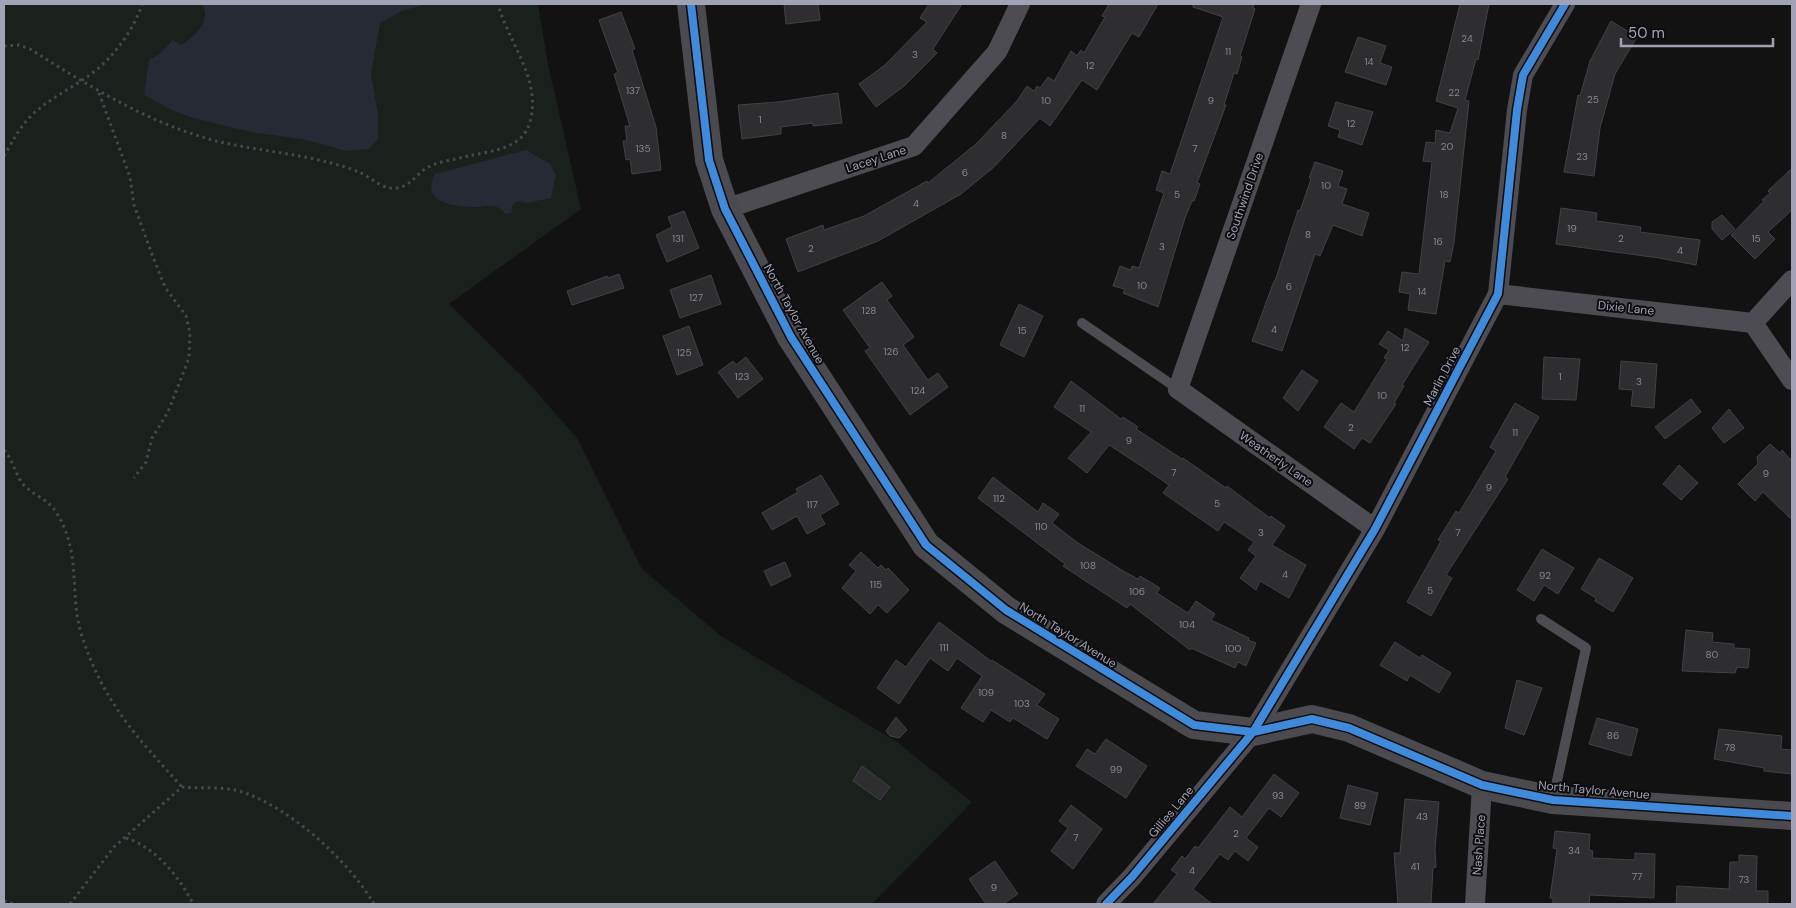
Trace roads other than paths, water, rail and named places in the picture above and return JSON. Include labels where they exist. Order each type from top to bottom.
[{"type":"street","name":"North Taylor Avenue","points":[[691,4],[709,160],[725,209],[791,337],[926,545],[1006,610],[1194,725],[1253,732],[1312,719],[1349,728],[1482,785],[1553,800],[1792,816]]},
{"type":"street","name":"Lacey Lane","points":[[725,209],[914,146],[998,52],[1020,4]]},
{"type":"street","name":"Southwind Drive","points":[[1178,389],[1311,4]]},
{"type":"street","name":"Marlin Drive","points":[[1253,732],[1375,529],[1498,294],[1522,76],[1565,4]]},
{"type":"street","points":[[1792,280],[1754,323],[1792,380]]},
{"type":"street","name":"Dixie Lane","points":[[1498,294],[1754,323]]},
{"type":"street","name":"Weatherly Lane","points":[[1178,389],[1375,529]]},
{"type":"street","name":"Gillies Lane","points":[[1106,904],[1132,877],[1253,732]]},
{"type":"street","name":"Nash Place","points":[[1475,904],[1482,785]]},
{"type":"lane","points":[[1082,323],[1178,389]]},
{"type":"lane","points":[[1541,619],[1586,648],[1553,800]]}]
